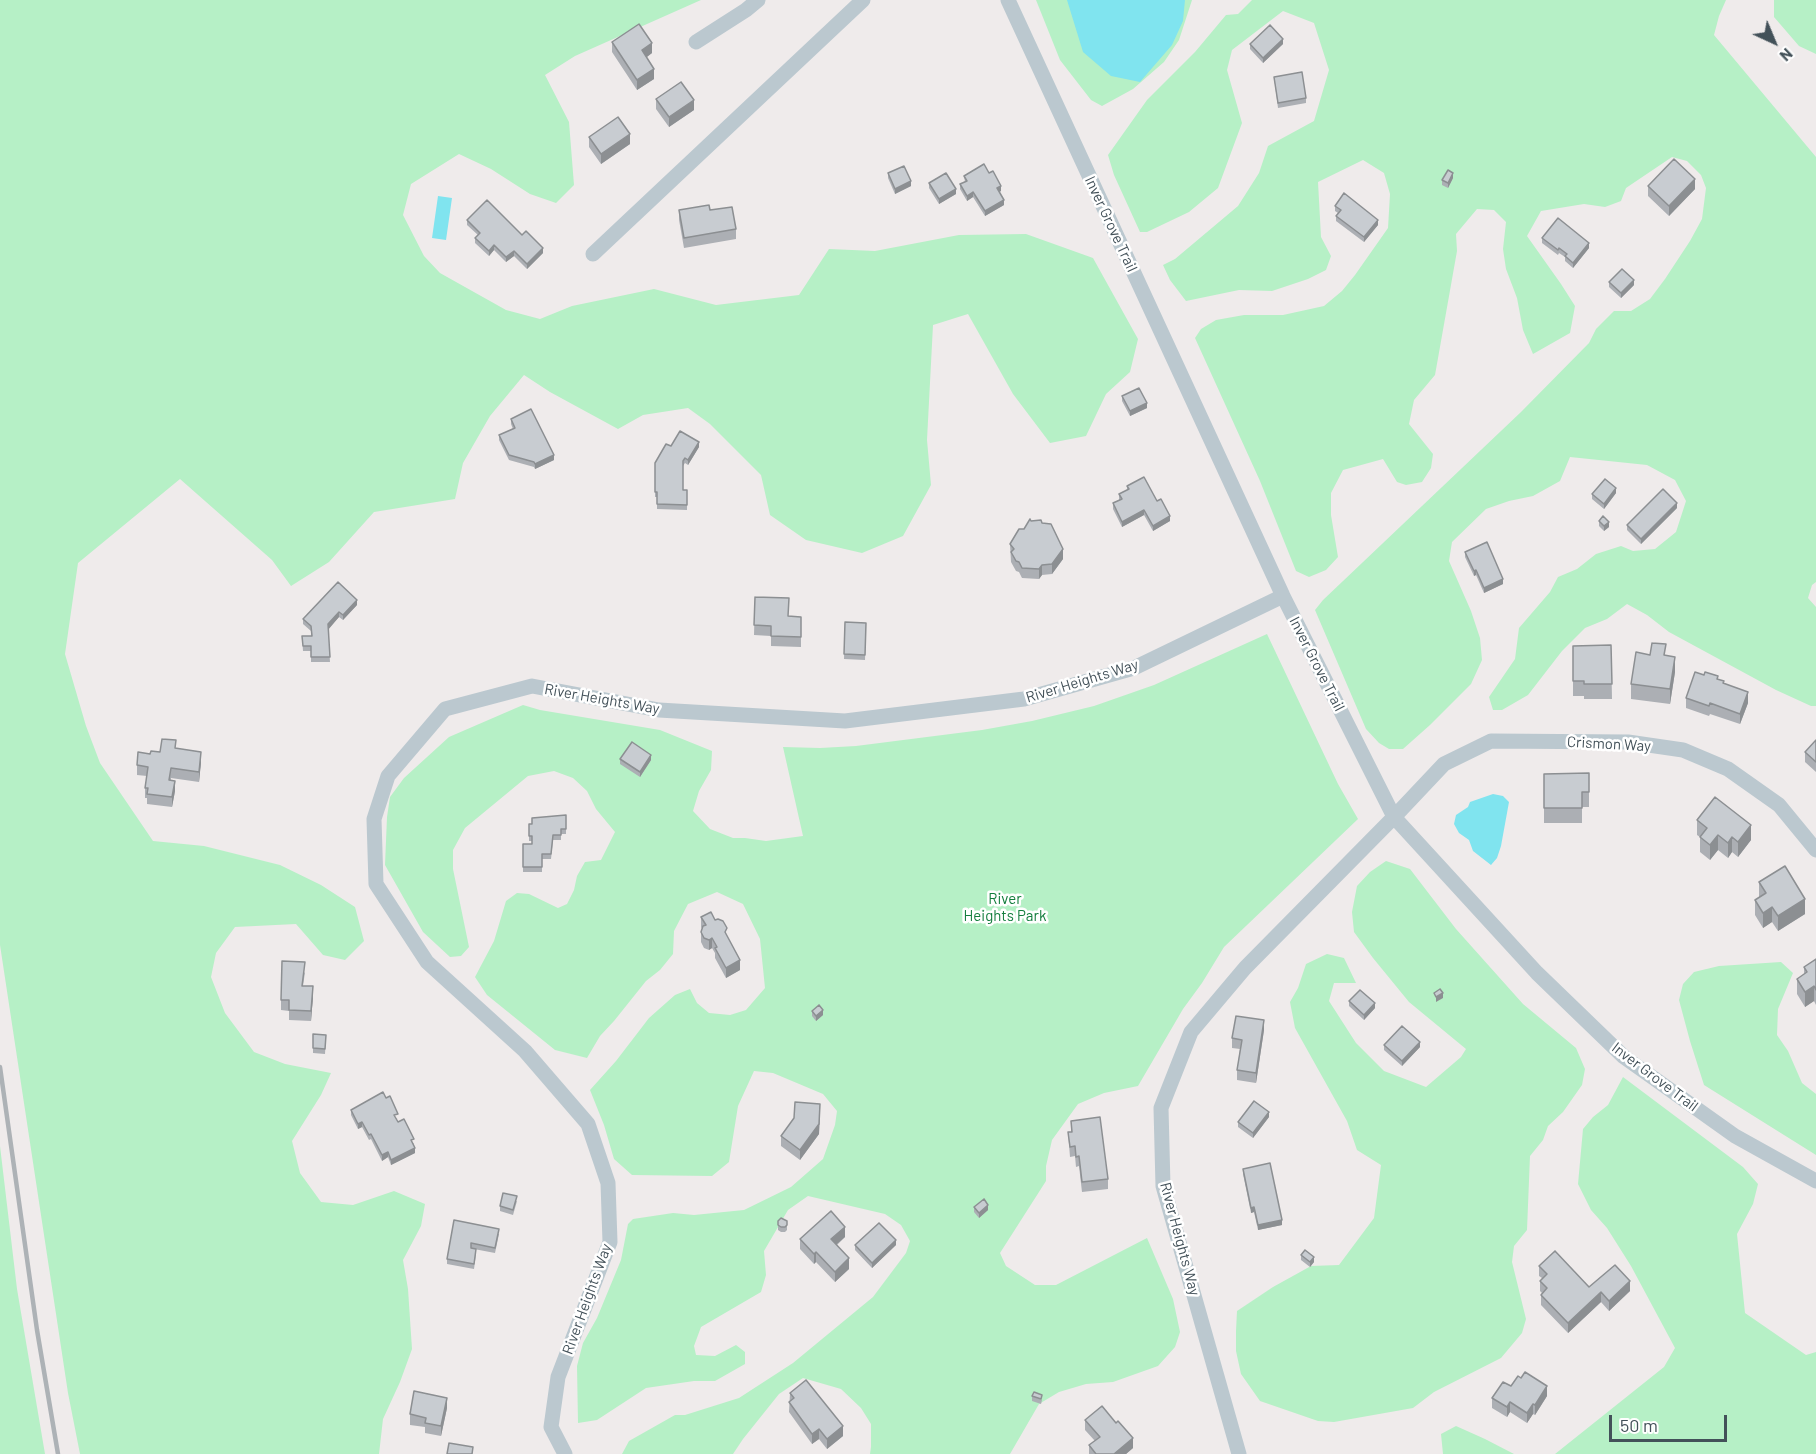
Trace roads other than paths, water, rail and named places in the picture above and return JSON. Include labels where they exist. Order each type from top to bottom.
[{"type":"street","points":[[696,42],[758,0]]},
{"type":"street","points":[[592,254],[863,0]]},
{"type":"street","name":"Inver Grove Trail","points":[[1008,0],[1283,596],[1394,817],[1537,973],[1624,1057],[1736,1136],[1816,1181]]},
{"type":"street","name":"River Heights Way","points":[[565,1454],[551,1427],[558,1377],[610,1242],[608,1183],[588,1124],[525,1051],[427,962],[376,884],[374,819],[388,776],[445,709],[532,686],[659,710],[845,721],[1024,699],[1134,668],[1283,596]]},
{"type":"street","name":"Crismon Way","points":[[1394,817],[1444,764],[1491,741],[1628,742],[1683,750],[1728,769],[1779,805],[1815,847]]},
{"type":"street","name":"River Heights Way","points":[[1239,1454],[1163,1186],[1161,1108],[1191,1032],[1245,968],[1394,817]]},
{"type":"water","points":[[1067,0],[1185,0],[1183,21],[1172,45],[1140,82],[1111,76],[1083,52]]},
{"type":"water","points":[[438,196],[452,198],[446,240],[432,238]]},
{"type":"water","points":[[1493,794],[1503,796],[1509,802],[1501,846],[1497,858],[1491,865],[1473,851],[1469,840],[1459,833],[1454,824],[1456,815],[1468,807],[1470,802]]},
{"type":"railway","points":[[0,1067],[37,1330],[58,1454]]},
{"type":"park label","name":"River Heights Park","points":[[1005,908]]}]
